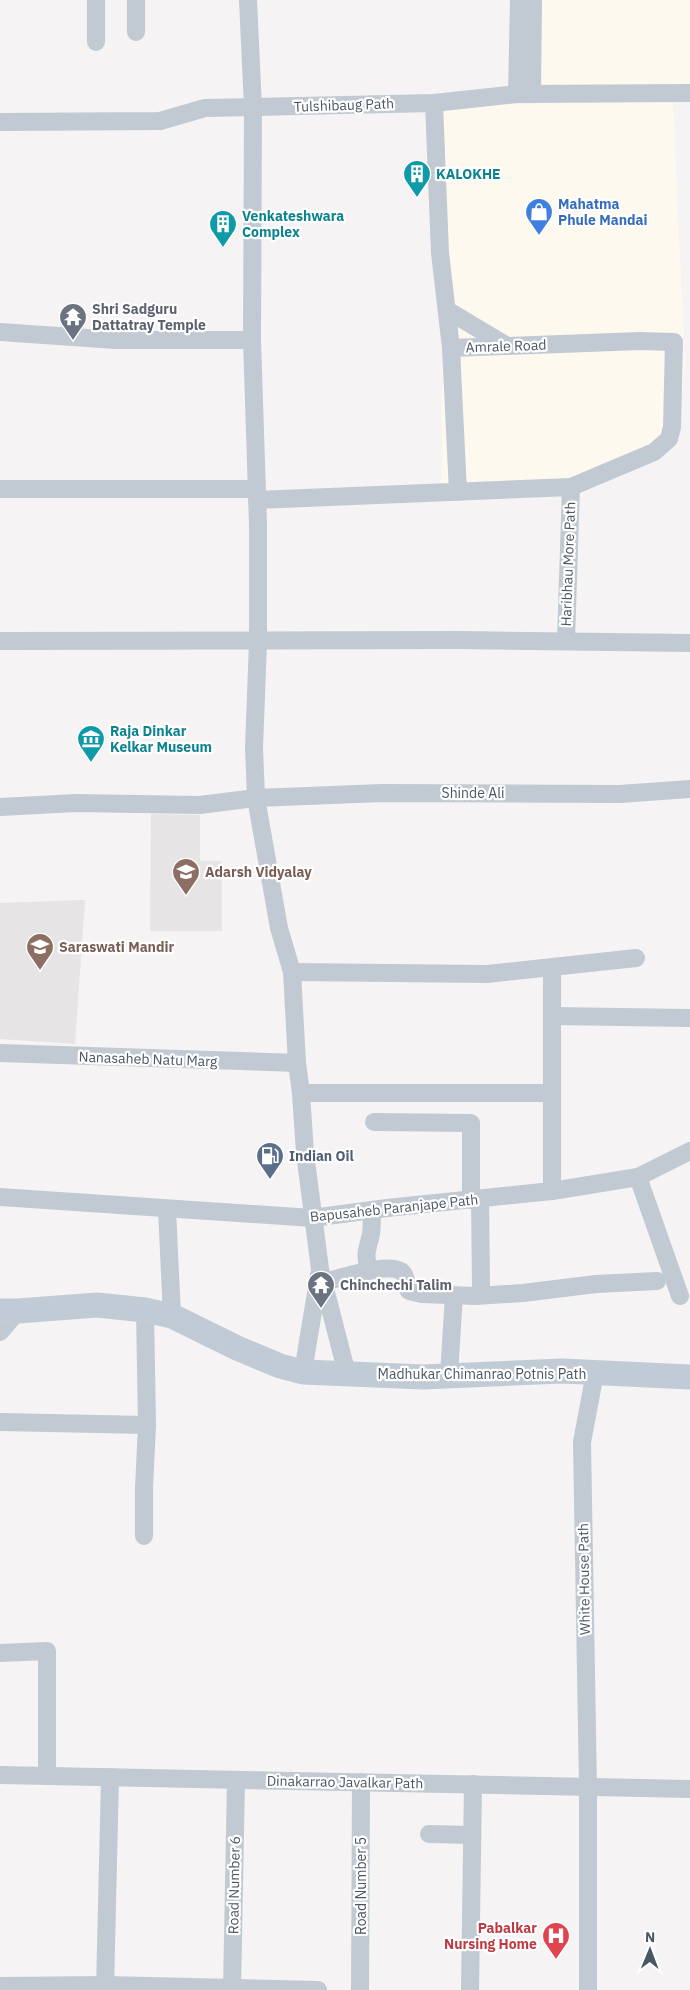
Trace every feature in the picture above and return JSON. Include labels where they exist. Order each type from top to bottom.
[{"type":"street","points":[[96,0],[96,42]]},
{"type":"street","points":[[136,0],[136,32]]},
{"type":"street","points":[[248,0],[253,108],[252,340],[258,642],[254,748],[256,798],[279,928],[292,972],[304,1153],[312,1218],[322,1276],[347,1374]]},
{"type":"street","points":[[519,0],[524,94]]},
{"type":"street","points":[[524,94],[534,0]]},
{"type":"street","name":"Tulshibaug Path","points":[[0,122],[160,121],[205,108],[434,103],[524,94],[690,93]]},
{"type":"street","points":[[434,103],[440,253],[451,348]]},
{"type":"street","points":[[447,310],[507,346]]},
{"type":"street","points":[[0,332],[116,340],[252,340]]},
{"type":"street","name":"Amrale Road","points":[[458,492],[451,348],[640,341],[674,342],[672,427],[669,439],[654,452],[571,487]]},
{"type":"street","points":[[0,490],[256,495],[458,492],[571,487]]},
{"type":"street","name":"Haribhau More Path","points":[[566,642],[571,487]]},
{"type":"street","points":[[0,641],[690,643]]},
{"type":"street","name":"Shinde Ali","points":[[0,807],[76,803],[200,805],[256,798],[382,793],[620,794],[690,789]]},
{"type":"street","points":[[292,972],[487,974],[636,958]]},
{"type":"street","points":[[552,968],[552,1192]]},
{"type":"street","points":[[552,1016],[690,1018]]},
{"type":"street","name":"Nanasaheb Natu Marg","points":[[0,1053],[297,1063]]},
{"type":"street","points":[[301,1093],[552,1093]]},
{"type":"street","points":[[374,1122],[471,1123],[481,1287]]},
{"type":"street","name":"Bapusaheb Paranjape Path","points":[[0,1197],[312,1218],[552,1192],[638,1177],[690,1151]]},
{"type":"street","points":[[638,1177],[680,1296]]},
{"type":"street","points":[[167,1209],[172,1316]]},
{"type":"street","points":[[370,1270],[366,1259],[366,1252],[370,1236],[372,1210]]},
{"type":"street","points":[[322,1276],[386,1268],[400,1270],[404,1274],[409,1292],[454,1295],[523,1294],[596,1284],[657,1281]]},
{"type":"street","points":[[303,1372],[322,1276]]},
{"type":"street","points":[[449,1375],[454,1295]]},
{"type":"street","name":"Madhukar Chimanrao Potnis Path","points":[[0,1332],[9,1311],[97,1305],[145,1310],[172,1316],[237,1348],[280,1366],[303,1372],[422,1377],[562,1371],[690,1377]]},
{"type":"street","points":[[144,1536],[147,1425],[145,1310]]},
{"type":"street","name":"White House Path","points":[[588,1990],[588,1786],[582,1442],[595,1373]]},
{"type":"street","points":[[0,1422],[147,1425]]},
{"type":"street","points":[[0,1652],[47,1651],[46,1776]]},
{"type":"street","name":"Dinakarrao Javalkar Path","points":[[0,1775],[690,1789]]},
{"type":"street","points":[[105,1988],[110,1777]]},
{"type":"street","name":"Road Number 6","points":[[233,1989],[236,1780]]},
{"type":"street","name":"Road Number 5","points":[[360,1990],[362,1782]]},
{"type":"street","points":[[470,1990],[473,1784]]},
{"type":"street","points":[[430,1834],[472,1835]]},
{"type":"street","points":[[0,1986],[318,1990]]},
{"type":"shaded area","points":[[538,0],[690,0],[690,90],[537,87]]},
{"type":"shaded area","points":[[673,101],[685,367],[676,448],[615,478],[441,498],[443,349],[428,106]]},
{"type":"shaded area","name":"Adarsh Vidyalay","points":[[151,814],[200,815],[200,861],[222,861],[222,931],[150,931]]},
{"type":"shaded area","name":"Saraswati Mandir","points":[[85,900],[75,1044],[0,1039],[0,903]]},
{"type":"place","name":"KALOKHE","points":[[417,198]]},
{"type":"place","name":"Mahatma Phule Mandai","points":[[539,236]]},
{"type":"place","name":"Venkateshwara Complex","points":[[223,248]]},
{"type":"place","name":"Shri Sadguru Dattatray Temple","points":[[73,341]]},
{"type":"place","name":"Raja Dinkar Kelkar Museum","points":[[91,763]]},
{"type":"place","name":"Adarsh Vidyalay","points":[[186,896]]},
{"type":"place","name":"Saraswati Mandir","points":[[40,971]]},
{"type":"place","name":"Indian Oil","points":[[270,1180]]},
{"type":"place","name":"Chinchechi Talim","points":[[321,1309]]},
{"type":"place","name":"Pabalkar Nursing Home","points":[[556,1960]]}]
